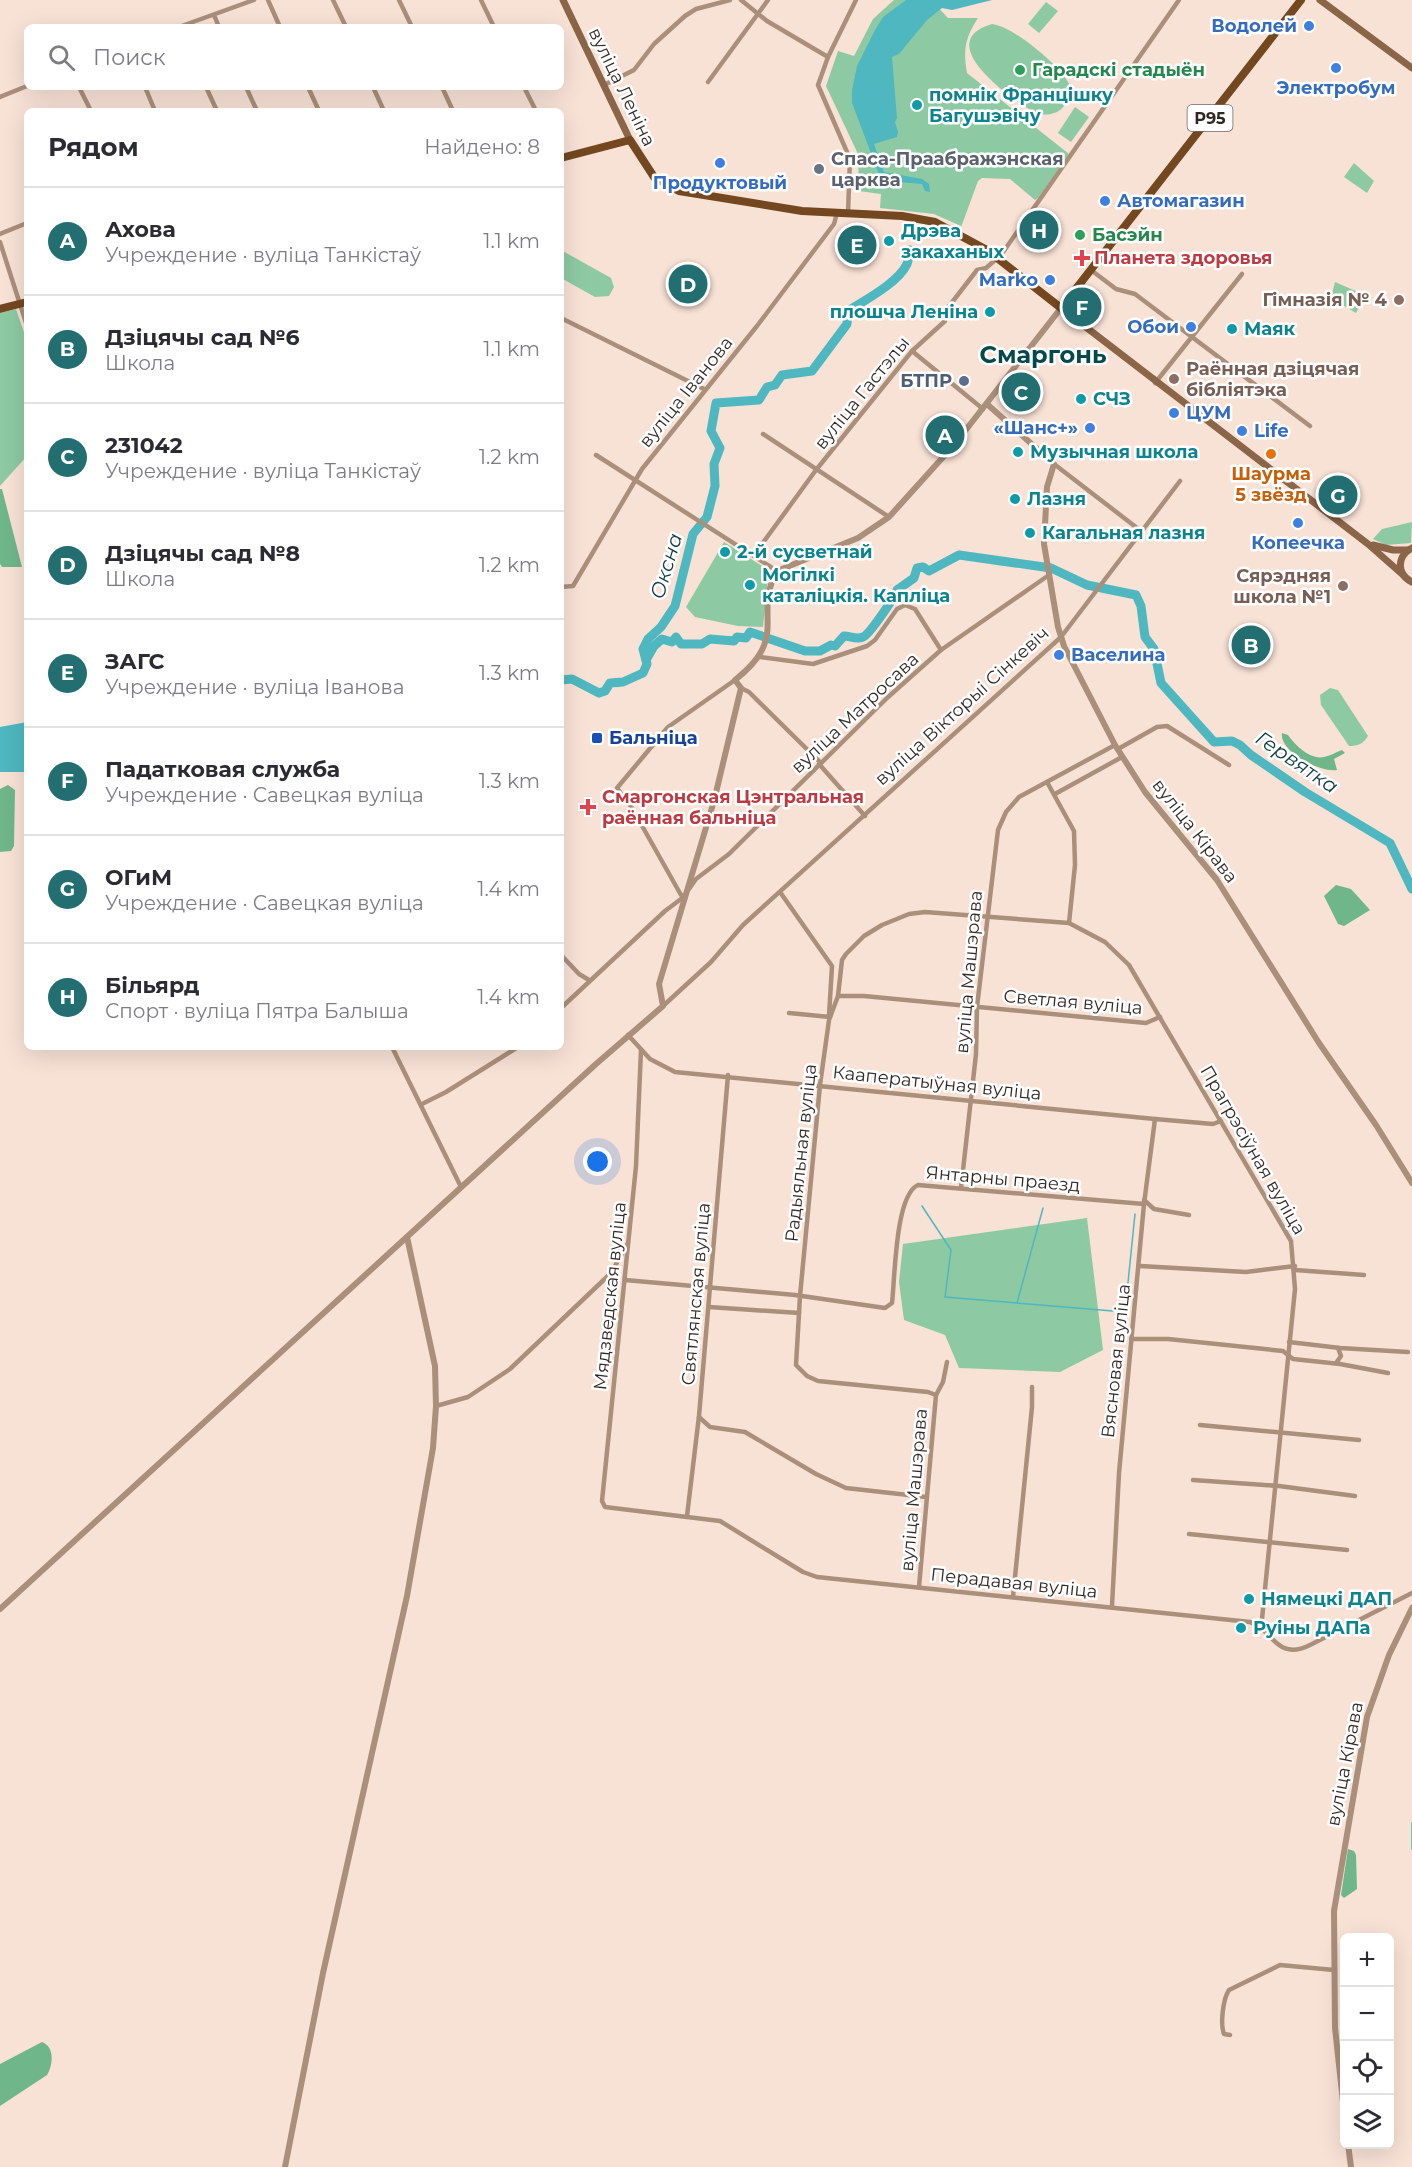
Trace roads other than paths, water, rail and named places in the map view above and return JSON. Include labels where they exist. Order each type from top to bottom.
[{"type":"main road","name":"вуліца Леніна","points":[[563,0],[630,140],[654,177],[679,191],[802,211],[911,217],[926,220],[944,226],[998,258],[1060,308]]},
{"type":"main road","name":"Р95","points":[[1060,308],[1301,0]]},
{"type":"main road","points":[[1320,0],[1412,68]]},
{"type":"main road","points":[[564,157],[630,140]]},
{"type":"main road","points":[[0,309],[24,303]]},
{"type":"main road","points":[[1060,308],[1368,544],[1407,579]]},
{"type":"main road","points":[[1368,544],[1393,550],[1411,548]]},
{"type":"main road","points":[[1411,548],[1401,558],[1407,579],[1412,587]]},
{"type":"street","points":[[188,24],[254,0]]},
{"type":"street","points":[[268,0],[279,24]]},
{"type":"street","points":[[333,0],[345,24]]},
{"type":"street","points":[[399,0],[411,24]]},
{"type":"street","points":[[481,0],[493,24]]},
{"type":"street","points":[[604,85],[633,70],[654,44],[685,16],[696,9],[730,0]]},
{"type":"street","points":[[741,0],[758,14],[828,57]]},
{"type":"street","points":[[708,82],[768,0]]},
{"type":"street","points":[[848,213],[849,159],[818,85],[828,57],[856,0]]},
{"type":"street","points":[[998,258],[1179,0]]},
{"type":"street","points":[[214,15],[218,24]]},
{"type":"street","points":[[0,97],[24,87]]},
{"type":"street","points":[[80,90],[90,108]]},
{"type":"street","points":[[145,90],[154,108]]},
{"type":"street","points":[[207,90],[216,108]]},
{"type":"street","points":[[247,90],[256,108]]},
{"type":"street","points":[[309,90],[318,108]]},
{"type":"street","points":[[374,90],[383,108]]},
{"type":"street","points":[[443,90],[452,108]]},
{"type":"street","points":[[526,90],[534,108]]},
{"type":"street","name":"вуліца Іванова","points":[[564,587],[573,586],[636,479],[834,224],[837,213]]},
{"type":"street","points":[[0,234],[24,224]]},
{"type":"street","points":[[0,242],[24,303]]},
{"type":"street","name":"вуліца Гастэлы","points":[[754,555],[816,470],[912,351],[945,321],[943,314],[976,270],[986,268],[998,258]]},
{"type":"street","points":[[1091,270],[1116,289],[1135,294],[1310,426]]},
{"type":"street","points":[[1155,383],[1242,274]]},
{"type":"street","points":[[685,896],[681,895],[632,808],[616,788],[668,727],[735,680],[760,657],[769,628],[771,582],[777,572],[858,538],[889,517],[985,407],[1060,308]]},
{"type":"street","points":[[564,319],[704,389]]},
{"type":"street","points":[[912,351],[1141,531],[1180,480]]},
{"type":"street","name":"вуліца Гастэлы","points":[[763,434],[889,517]]},
{"type":"street","points":[[596,455],[777,572]]},
{"type":"street","name":"вуліца Кірава","points":[[1054,464],[1047,487],[1044,544],[1061,638],[1122,757],[1155,807],[1217,880],[1319,1043],[1376,1125],[1412,1183]]},
{"type":"street","name":"вуліца Вікторыі Сінкевіч","points":[[0,1608],[628,1035],[663,1006],[780,892],[1061,638],[1141,531]]},
{"type":"street","name":"вуліца Матросава","points":[[564,1005],[589,980],[685,896],[696,879],[729,854],[941,650],[1049,574]]},
{"type":"street","points":[[760,657],[813,664],[867,645],[875,640],[897,609],[905,605],[915,609],[941,650]]},
{"type":"street","points":[[735,680],[820,764],[865,816]]},
{"type":"street","points":[[663,1006],[659,984],[714,801],[741,688]]},
{"type":"street","name":"вуліца Машэрава","points":[[961,1188],[972,1100],[977,1007],[995,844],[1004,818],[1019,797],[1054,776],[1157,727],[1167,726],[1229,765]]},
{"type":"street","points":[[1055,794],[1122,757]]},
{"type":"street","points":[[1047,782],[1073,826],[1076,842],[1069,923]]},
{"type":"street","points":[[780,892],[832,966],[829,1017],[789,1013]]},
{"type":"street","points":[[832,966],[872,931],[916,912],[988,917]]},
{"type":"street","name":"Прагрэсіўная вуліца","points":[[988,917],[1069,923],[1118,953],[1160,1017],[1291,1241],[1295,1268],[1288,1355],[1262,1619],[1259,1626]]},
{"type":"street","name":"Радыяльная вуліца","points":[[846,954],[838,995],[829,1017],[820,1085],[796,1362],[798,1369],[807,1376],[824,1382],[928,1392],[936,1395]]},
{"type":"street","points":[[564,958],[579,974],[589,980]]},
{"type":"street","points":[[832,985],[838,995]]},
{"type":"street","name":"Светлая вуліца","points":[[838,995],[1146,1023],[1160,1017]]},
{"type":"street","name":"Кааператыўная вуліца","points":[[628,1035],[641,1050],[668,1070],[1155,1119],[1215,1124],[1221,1121]]},
{"type":"street","points":[[394,1050],[461,1187]]},
{"type":"street","points":[[422,1104],[455,1087],[513,1050]]},
{"type":"street","name":"Мядзведская вуліца","points":[[605,1507],[602,1501],[636,1166],[641,1050]]},
{"type":"street","name":"Святлянская вуліца","points":[[687,1516],[699,1416],[728,1075]]},
{"type":"street","name":"Вясновая вуліца","points":[[1112,1606],[1119,1473],[1140,1266],[1144,1202],[1155,1119]]},
{"type":"street","name":"Янтарны праезд","points":[[800,1296],[881,1308],[889,1307],[892,1300],[901,1218],[911,1189],[918,1185],[1144,1202],[1154,1209],[1189,1215]]},
{"type":"street","points":[[285,2167],[329,1941],[407,1596],[433,1448],[436,1406],[435,1366],[429,1328],[407,1237]]},
{"type":"street","points":[[436,1406],[468,1397],[510,1370],[611,1274],[629,1242]]},
{"type":"street","points":[[1140,1266],[1246,1272],[1295,1268],[1364,1275]]},
{"type":"street","points":[[625,1280],[800,1296]]},
{"type":"street","points":[[709,1307],[799,1313]]},
{"type":"street","points":[[1131,1339],[1283,1352],[1293,1359],[1388,1373]]},
{"type":"street","points":[[1289,1342],[1338,1348],[1408,1352]]},
{"type":"street","points":[[1336,1364],[1341,1356],[1338,1348]]},
{"type":"street","name":"вуліца Машэрава","points":[[919,1587],[936,1395],[944,1382],[947,1362]]},
{"type":"street","points":[[1013,1598],[1032,1387]]},
{"type":"street","points":[[699,1416],[710,1427]]},
{"type":"street","points":[[1200,1425],[1359,1440]]},
{"type":"street","points":[[697,1436],[700,1431],[710,1427],[745,1432],[816,1474],[846,1488],[926,1497]]},
{"type":"street","points":[[1193,1480],[1275,1486],[1355,1496]]},
{"type":"street","name":"Перадавая вуліца","points":[[605,1507],[687,1516],[726,1524],[811,1575],[1250,1622],[1259,1626],[1272,1641],[1288,1649],[1302,1649],[1412,1593]]},
{"type":"street","points":[[1190,1534],[1347,1550]]},
{"type":"street","name":"вуліца Кірава","points":[[1342,2095],[1335,2028],[1334,1911],[1362,1736],[1379,1680],[1412,1608]]},
{"type":"street","points":[[1230,2035],[1224,2034],[1222,2027],[1226,1996],[1229,1990],[1280,1965],[1334,1970]]},
{"type":"street","points":[[1349,2149],[1351,2167]]},
{"type":"water","points":[[906,0],[992,0],[952,10],[942,8],[927,20],[899,54],[892,57],[897,137],[874,144],[884,172],[922,179],[929,184],[930,192],[925,191],[922,184],[888,181],[880,177],[852,103],[857,66],[875,30],[883,17]]},
{"type":"water","points":[[24,723],[24,772],[0,772],[0,727]]},
{"type":"waterway","name":"Оксна","points":[[564,680],[572,679],[599,693],[605,691],[610,683],[623,682],[643,673],[647,664],[643,649],[648,639],[661,627],[675,606],[693,534],[707,517],[715,486],[714,464],[720,448],[711,431],[716,403],[759,400],[767,387],[775,385],[782,375],[812,371],[847,324],[848,311],[896,278],[907,264],[910,250]]},
{"type":"waterway","name":"Гервятка","points":[[646,660],[654,646],[662,639],[672,642],[676,637],[681,644],[702,644],[710,639],[734,641],[737,637],[746,638],[750,632],[805,651],[820,651],[831,645],[835,646],[844,636],[863,637],[882,615],[897,590],[914,578],[917,568],[923,567],[929,571],[959,555],[1051,568],[1087,585],[1136,595],[1141,606],[1145,637],[1154,649],[1161,683],[1214,742],[1232,741],[1240,745],[1305,792],[1390,843],[1412,889]]},
{"type":"waterway","points":[[922,1206],[951,1250],[945,1297],[1125,1312],[1135,1214]]},
{"type":"waterway","points":[[1017,1303],[1043,1208]]},
{"type":"waterway","points":[[1412,1823],[1412,1849]]},
{"type":"place","name":"Водолей","points":[[1309,26]]},
{"type":"place","name":"Электробум","points":[[1336,68]]},
{"type":"place","name":"Гарадскі стадыён","points":[[1020,70]]},
{"type":"place","name":"помнік Францішку Багушэвічу","points":[[917,105]]},
{"type":"place","name":"Продуктовый","points":[[720,163]]},
{"type":"place","name":"Спаса-Праабражэнская царква","points":[[819,169]]},
{"type":"place","name":"Автомагазин","points":[[1105,201]]},
{"type":"place","name":"Більярд","points":[[1039,230]]},
{"type":"place","name":"Басэйн","points":[[1080,235]]},
{"type":"place","name":"Дрэва закаханых","points":[[889,241]]},
{"type":"place","name":"ЗАГС","points":[[857,245]]},
{"type":"place","name":"Планета здоровья","points":[[1082,258]]},
{"type":"place","name":"Marko","points":[[1050,280]]},
{"type":"place","name":"Дзіцячы сад №8","points":[[688,284]]},
{"type":"place","name":"Гімназія № 4","points":[[1399,300]]},
{"type":"place","name":"Падатковая служба","points":[[1082,307]]},
{"type":"place","name":"плошча Леніна","points":[[990,312]]},
{"type":"place","name":"Обои","points":[[1191,327]]},
{"type":"place","name":"Маяк","points":[[1232,329]]},
{"type":"place","name":"Раённая дзіцячая бібліятэка","points":[[1174,379]]},
{"type":"place","name":"БТПР","points":[[964,381]]},
{"type":"place","name":"231042","points":[[1021,392]]},
{"type":"place","name":"СЧЗ","points":[[1081,399]]},
{"type":"place","name":"ЦУМ","points":[[1174,413]]},
{"type":"place","name":"«Шанс+»","points":[[1090,428]]},
{"type":"place","name":"Life","points":[[1242,431]]},
{"type":"place","name":"Ахова","points":[[945,435]]},
{"type":"place","name":"Музычная школа","points":[[1018,452]]},
{"type":"place","name":"Шаурма 5 звёзд","points":[[1271,454]]},
{"type":"place","name":"ОГиМ","points":[[1338,495]]},
{"type":"place","name":"Лазня","points":[[1015,499]]},
{"type":"place","name":"Копеечка","points":[[1298,523]]},
{"type":"place","name":"Кагальная лазня","points":[[1030,533]]},
{"type":"place","name":"2-й сусветнай","points":[[725,552]]},
{"type":"place","name":"Могілкі каталіцкія. Капліца","points":[[750,585]]},
{"type":"place","name":"Сярэдняя школа №1","points":[[1343,586]]},
{"type":"place","name":"Дзіцячы сад №6","points":[[1251,645]]},
{"type":"place","name":"Васелина","points":[[1059,655]]},
{"type":"place","name":"Бальніца","points":[[597,738]]},
{"type":"place","name":"Смаргонская Цэнтральная раённая бальніца","points":[[588,807]]},
{"type":"place","name":"Нямецкі ДАП","points":[[1249,1599]]},
{"type":"place","name":"Руіны ДАПа","points":[[1241,1628]]},
{"type":"district","name":"Смаргонь","points":[[1043,354]]}]
